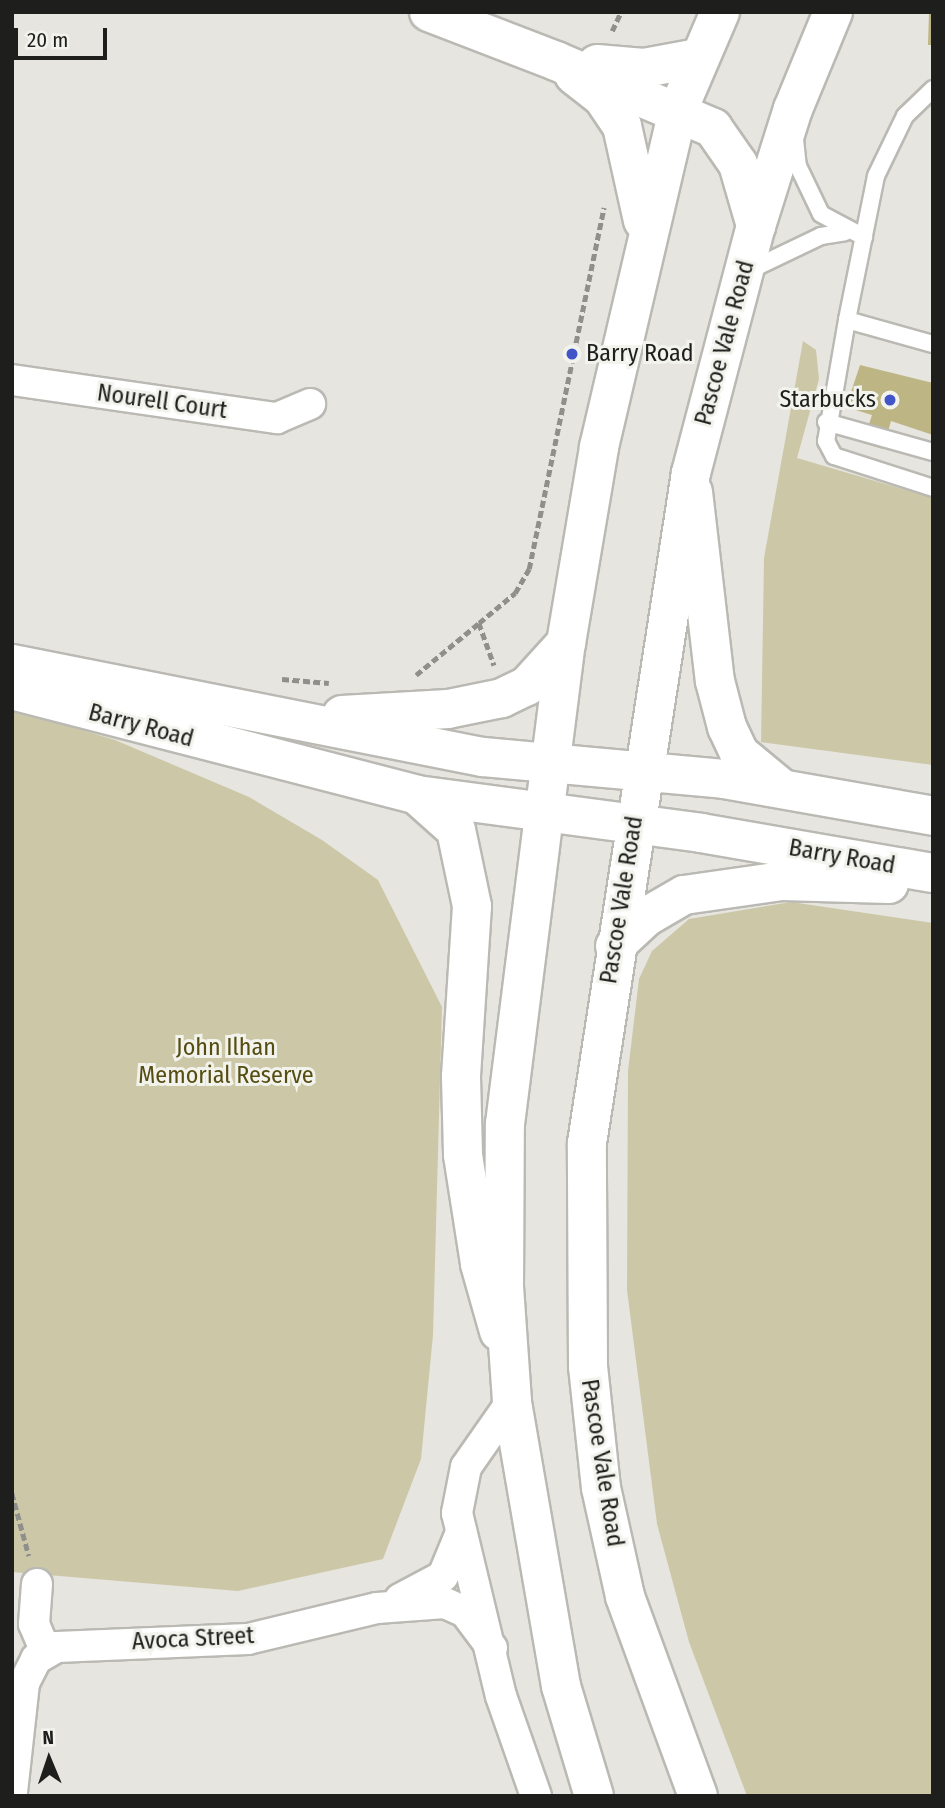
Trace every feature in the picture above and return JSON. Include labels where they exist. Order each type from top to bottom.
[{"type":"main road","points":[[429,12],[678,110],[727,144],[756,226]]},
{"type":"main road","points":[[511,1384],[505,1124],[566,643],[645,233],[678,110],[698,58],[720,12]]},
{"type":"main road","name":"Pascoe Vale Road","points":[[698,1796],[625,1596],[601,1488],[588,1367],[587,1143],[615,946],[691,473],[756,226],[793,109],[833,12]]},
{"type":"main road","points":[[556,61],[644,68],[698,58]]},
{"type":"main road","points":[[556,61],[603,98],[622,126],[645,233]]},
{"type":"main road","points":[[691,473],[715,681],[727,727],[739,753],[780,787]]},
{"type":"main road","points":[[260,716],[402,714],[502,698],[527,686],[566,643]]},
{"type":"main road","name":"Barry Road","points":[[12,664],[260,716],[550,766],[780,787],[933,816]]},
{"type":"main road","name":"Barry Road","points":[[12,690],[417,795],[635,823],[933,873]]},
{"type":"main road","points":[[417,795],[456,830],[472,906],[461,1076],[463,1156],[480,1264],[511,1384],[561,1686],[594,1796]]},
{"type":"main road","points":[[615,946],[663,905],[723,887],[782,881],[933,884]]},
{"type":"street","name":"Nourell Court","points":[[12,380],[277,418],[310,404]]},
{"type":"street","points":[[511,1384],[466,1468],[460,1535],[536,1796]]},
{"type":"street","name":"Avoca Street","points":[[377,1608],[443,1576],[460,1535]]},
{"type":"street","points":[[12,1792],[24,1683],[46,1652],[34,1624],[37,1584]]},
{"type":"street","name":"Avoca Street","points":[[46,1652],[77,1644],[248,1639],[377,1608],[454,1606],[492,1648]]},
{"type":"lane","points":[[933,89],[905,116],[876,176],[826,422],[834,456],[933,488]]},
{"type":"lane","points":[[793,109],[798,166],[810,196],[845,232]]},
{"type":"lane","points":[[744,273],[814,239],[845,232],[864,237]]},
{"type":"lane","points":[[847,320],[933,344]]},
{"type":"lane","points":[[826,422],[933,452]]},
{"type":"path","points":[[608,40],[621,12]]},
{"type":"path","points":[[409,681],[515,593],[529,569],[605,202]]},
{"type":"path","points":[[479,623],[502,698]]},
{"type":"path","points":[[278,679],[343,684]]},
{"type":"path","points":[[12,1493],[37,1584]]},
{"type":"green space","points":[[803,341],[816,350],[819,379],[797,458],[933,498],[933,765],[761,742],[764,558]]},
{"type":"green space","name":"John Ilhan Memorial Reserve","points":[[12,709],[115,740],[249,797],[322,840],[378,880],[442,1007],[433,1335],[421,1459],[383,1559],[238,1591],[12,1572]]},
{"type":"green space","points":[[791,902],[933,923],[933,1796],[747,1796],[689,1642],[657,1524],[627,1290],[628,1071],[639,979],[652,951],[689,919]]},
{"type":"building","points":[[929,12],[933,12],[933,45],[928,45]]},
{"type":"building","name":"Starbucks","points":[[860,365],[933,383],[933,435],[891,421],[883,449],[863,443],[872,415],[846,407]]},
{"type":"place","name":"Barry Road","points":[[572,354]]},
{"type":"place","name":"Starbucks","points":[[890,400]]}]
